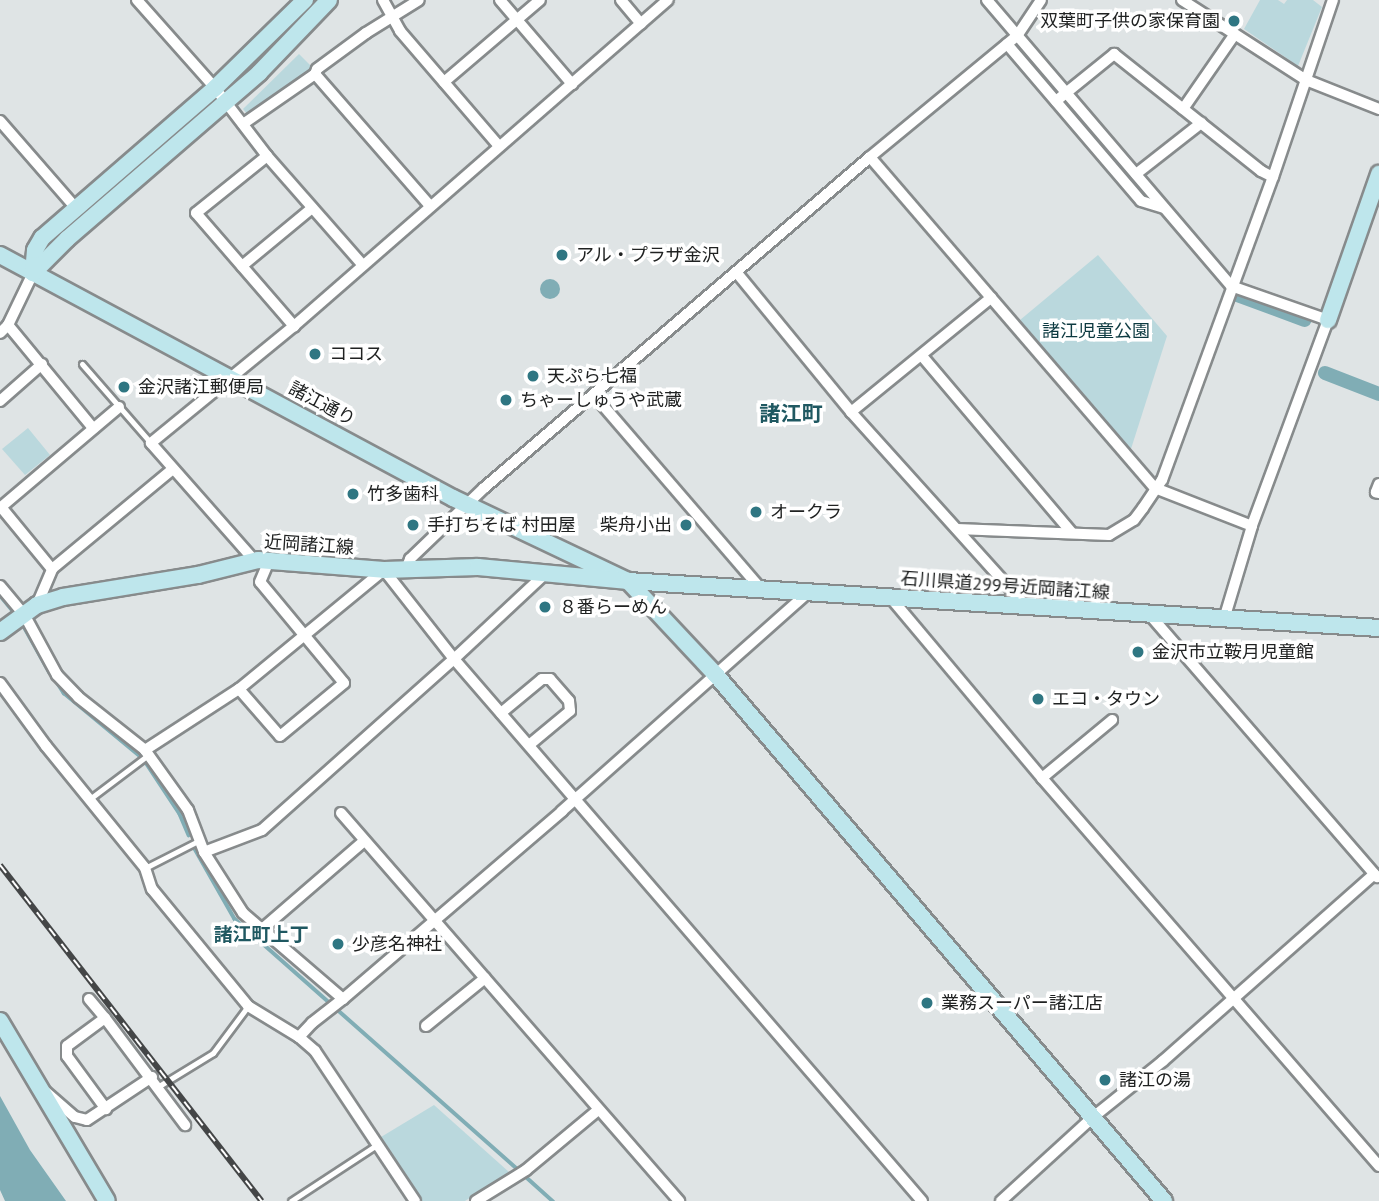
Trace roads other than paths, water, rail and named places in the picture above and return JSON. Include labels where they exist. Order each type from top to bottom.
[{"type":"street","points":[[137,0],[215,88],[267,156],[362,264]]},
{"type":"street","points":[[33,273],[35,250],[43,238],[215,88],[305,0]]},
{"type":"street","points":[[93,428],[42,365],[4,329],[33,273],[67,239],[226,104],[291,42],[329,0]]},
{"type":"street","points":[[383,0],[391,18],[499,146]]},
{"type":"street","points":[[243,124],[315,74],[317,69],[366,33],[419,0]]},
{"type":"street","points":[[500,0],[572,84]]},
{"type":"street","points":[[444,82],[540,0]]},
{"type":"street","points":[[621,0],[641,24]]},
{"type":"street","points":[[239,689],[281,736],[344,683],[260,582],[262,561],[151,443],[294,326],[668,0]]},
{"type":"street","points":[[986,0],[1056,100],[1141,201],[1164,208]]},
{"type":"street","points":[[406,569],[410,559],[468,504],[870,157],[1012,40],[1041,0]]},
{"type":"street","points":[[1182,0],[1306,80],[1379,109]]},
{"type":"street","points":[[957,529],[1110,535],[1134,520],[1162,480],[1273,177],[1332,0]]},
{"type":"street","points":[[1183,109],[1235,34]]},
{"type":"street","points":[[1012,40],[1066,93],[1231,286],[1328,320]]},
{"type":"street","points":[[1056,100],[1114,54],[1273,177]]},
{"type":"street","points":[[315,74],[430,206]]},
{"type":"street","points":[[0,121],[76,208]]},
{"type":"street","points":[[1136,174],[1201,123]]},
{"type":"street","points":[[1086,136],[1096,127]]},
{"type":"street","points":[[267,156],[197,213],[294,326]]},
{"type":"street","points":[[870,157],[1155,488],[1252,526]]},
{"type":"street","points":[[1225,616],[1252,526],[1379,174]]},
{"type":"street","points":[[242,266],[312,208]]},
{"type":"street","name":"諸江通り","points":[[0,254],[468,504],[628,581]]},
{"type":"street","points":[[737,273],[851,412],[1025,605]]},
{"type":"street","points":[[851,412],[991,298]]},
{"type":"street","points":[[922,356],[1071,532]]},
{"type":"street","points":[[0,401],[42,365]]},
{"type":"street","points":[[594,395],[758,587]]},
{"type":"street","points":[[52,569],[1,508],[120,407]]},
{"type":"street","points":[[31,611],[52,569],[173,469]]},
{"type":"street","points":[[1379,484],[1376,492],[1379,493]]},
{"type":"street","name":"近岡諸江線","points":[[0,632],[31,611],[63,597],[198,575],[262,561],[384,570],[478,566],[628,581]]},
{"type":"street","points":[[147,752],[239,689],[384,570],[454,659],[918,1196],[904,1201]]},
{"type":"street","points":[[204,852],[262,830],[547,572]]},
{"type":"street","points":[[628,581],[716,675],[925,916],[1164,1201]]},
{"type":"street","name":"石川県道299号近岡諸江線","points":[[628,581],[758,587],[1150,615],[1225,616],[1379,628]]},
{"type":"street","points":[[0,586],[31,611],[57,675],[78,697],[147,752],[188,810],[204,852],[243,913],[343,999]]},
{"type":"street","points":[[299,1037],[576,799],[809,592]]},
{"type":"street","points":[[891,598],[1042,778],[1379,1166]]},
{"type":"street","points":[[1002,1201],[1093,1118],[1377,877],[1150,615]]},
{"type":"street","points":[[501,713],[541,679],[550,679],[569,701],[570,711],[529,745]]},
{"type":"street","points":[[0,683],[46,746],[91,798],[145,868],[152,889],[248,1006],[299,1037],[315,1051],[415,1201]]},
{"type":"street","points":[[1042,778],[1112,720]]},
{"type":"street","points":[[341,813],[679,1201]]},
{"type":"street","points":[[261,930],[364,841]]},
{"type":"street","points":[[426,1026],[485,978]]},
{"type":"street","points":[[89,999],[186,1125]]},
{"type":"street","points":[[105,1018],[67,1046],[66,1056],[106,1109]]},
{"type":"street","points":[[0,1021],[107,1201]]},
{"type":"street","points":[[40,1090],[49,1094],[75,1117],[87,1120],[155,1082]]},
{"type":"street","points":[[476,1201],[522,1172],[598,1110]]},
{"type":"lane","points":[[82,364],[151,443]]},
{"type":"lane","points":[[91,798],[147,752]]},
{"type":"lane","points":[[145,868],[200,840]]},
{"type":"lane","points":[[155,1082],[213,1053],[248,1006]]},
{"type":"lane","points":[[291,1201],[378,1144]]},
{"type":"waterway","points":[[1022,51],[1053,87]]},
{"type":"waterway","points":[[1066,102],[1086,124]]},
{"type":"waterway","points":[[1100,140],[1127,173]]},
{"type":"waterway","points":[[1237,295],[1305,320]]},
{"type":"waterway","points":[[1325,373],[1379,394]]},
{"type":"waterway","points":[[0,595],[13,611]]},
{"type":"waterway","points":[[22,623],[50,673]]},
{"type":"waterway","points":[[55,679],[64,693],[139,755]]},
{"type":"waterway","points":[[145,761],[180,814],[189,835]]},
{"type":"waterway","points":[[195,849],[235,919],[519,1170]]},
{"type":"waterway","points":[[524,1175],[553,1201]]},
{"type":"railway","points":[[0,865],[262,1201]]},
{"type":"place","name":"双葉町子供の家保育園","points":[[1234,21]]},
{"type":"place","name":"アル・プラザ金沢","points":[[562,255]]},
{"type":"place","name":"ココス","points":[[315,354]]},
{"type":"place","name":"天ぷら七福","points":[[533,376]]},
{"type":"place","name":"金沢諸江郵便局","points":[[124,387]]},
{"type":"place","name":"ちゃーしゅうや武蔵","points":[[506,400]]},
{"type":"place","name":"竹多歯科","points":[[353,494]]},
{"type":"place","name":"オークラ","points":[[756,512]]},
{"type":"place","name":"手打ちそば 村田屋","points":[[413,525]]},
{"type":"place","name":"柴舟小出","points":[[686,525]]},
{"type":"place","name":"８番らーめん","points":[[545,607]]},
{"type":"place","name":"金沢市立鞍月児童館","points":[[1138,652]]},
{"type":"place","name":"エコ・タウン","points":[[1038,699]]},
{"type":"place","name":"少彦名神社","points":[[338,944]]},
{"type":"place","name":"業務スーパー諸江店","points":[[927,1003]]},
{"type":"place","name":"諸江の湯","points":[[1105,1080]]},
{"type":"district","name":"諸江町","points":[[791,414]]},
{"type":"district","name":"諸江町上丁","points":[[261,935]]},
{"type":"park label","name":"諸江児童公園","points":[[1096,331]]}]
